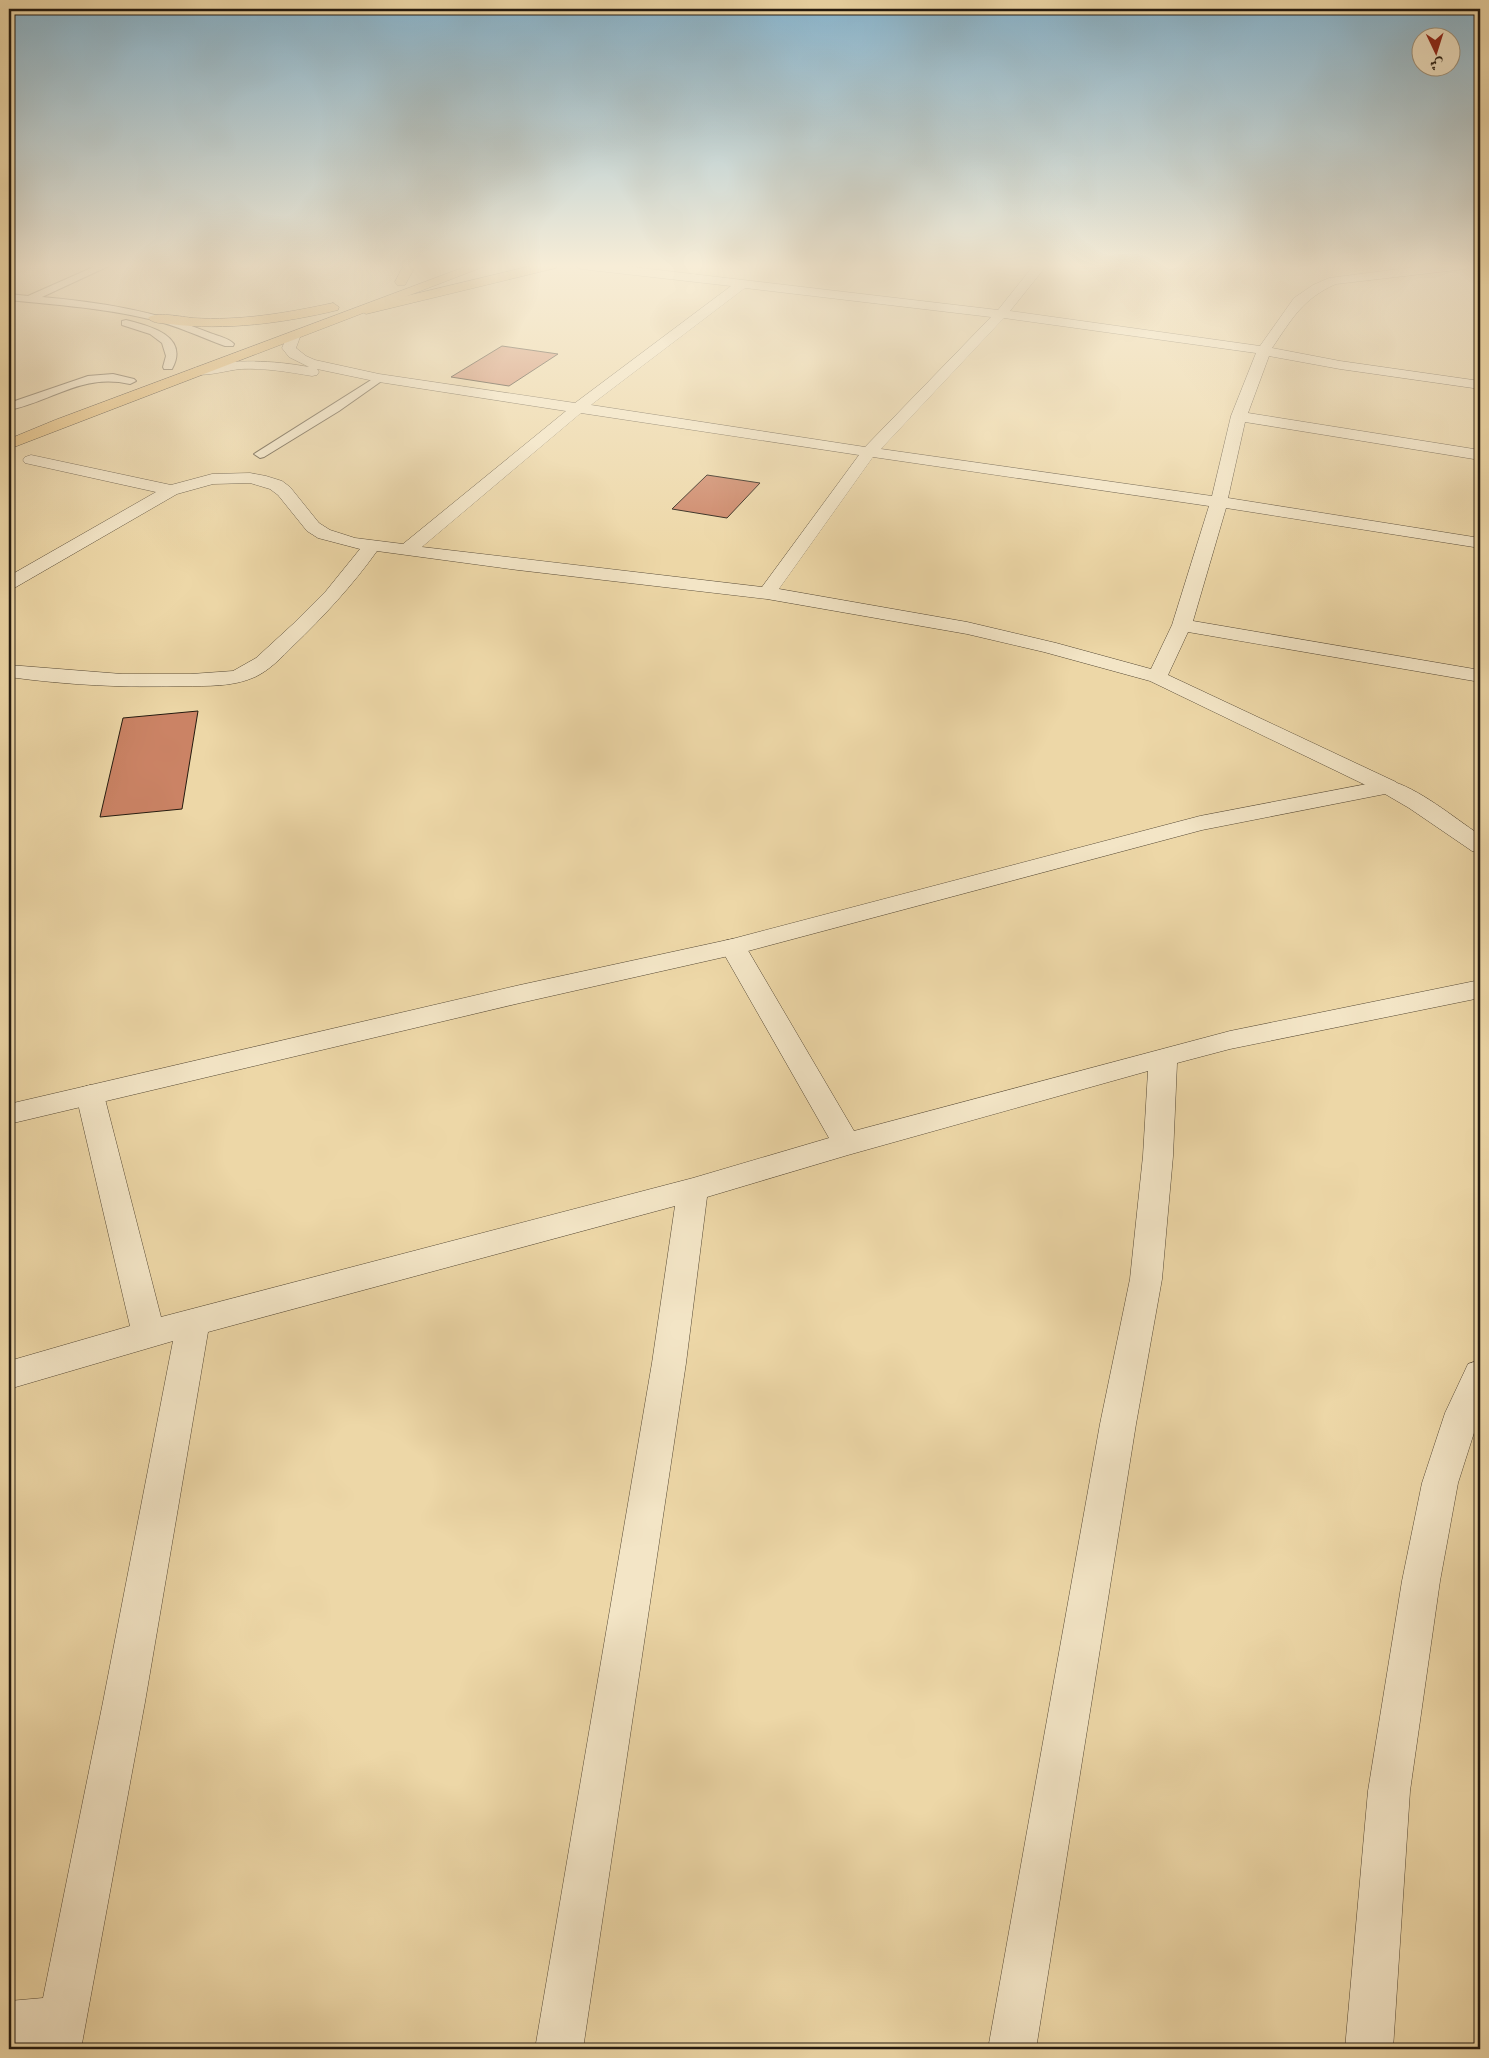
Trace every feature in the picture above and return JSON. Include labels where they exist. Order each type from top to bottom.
[{"type":"main road","points":[[105,390],[182,361]]},
{"type":"main road","points":[[9,444],[225,361]]},
{"type":"street","points":[[308,361],[378,378]]},
{"type":"street","points":[[406,551],[578,408],[640,361]]},
{"type":"street","points":[[767,593],[869,452],[956,361]]},
{"type":"street","points":[[1157,677],[1182,625],[1218,502],[1239,416],[1260,361]]},
{"type":"street","points":[[1321,361],[1480,385]]},
{"type":"street","points":[[199,371],[263,364],[345,377],[378,378],[869,452],[1218,502],[1480,543]]},
{"type":"street","points":[[1239,416],[1480,456]]},
{"type":"street","points":[[31,460],[171,490]]},
{"type":"street","points":[[9,584],[171,490],[212,479],[232,477],[266,480],[284,491],[313,527],[338,539],[371,547],[767,593],[967,628],[1049,647],[1157,677],[1388,787],[1417,803],[1480,846]]},
{"type":"street","points":[[9,671],[87,679],[158,681],[230,678],[245,674],[259,667],[318,612],[344,585],[371,547]]},
{"type":"street","points":[[1182,625],[1480,676]]},
{"type":"street","points":[[9,1114],[520,994],[733,947],[1200,823],[1388,787]]},
{"type":"street","points":[[733,947],[848,1144]]},
{"type":"street","points":[[9,1375],[149,1334],[693,1190],[848,1144],[1162,1057],[1230,1040],[1480,989]]},
{"type":"street","points":[[1012,2049],[1118,1424],[1146,1279],[1158,1156],[1162,1057]]},
{"type":"street","points":[[90,1095],[149,1334]]},
{"type":"street","points":[[559,2049],[668,1372],[693,1190]]},
{"type":"street","points":[[9,2025],[60,2034],[124,1702],[193,1323]]},
{"type":"street","points":[[1368,2049],[1389,1791],[1421,1581],[1438,1493],[1472,1417],[1480,1374]]},
{"type":"lane","points":[[168,367],[171,361]]},
{"type":"lane","points":[[9,407],[92,378],[113,377],[130,380]]},
{"type":"lane","points":[[260,454],[335,409],[378,378]]},
{"type":"building","points":[[477,361],[547,361],[509,386],[451,377]]},
{"type":"building","points":[[707,475],[760,483],[727,518],[672,509]]},
{"type":"building","points":[[198,711],[182,809],[100,817],[123,718]]}]
